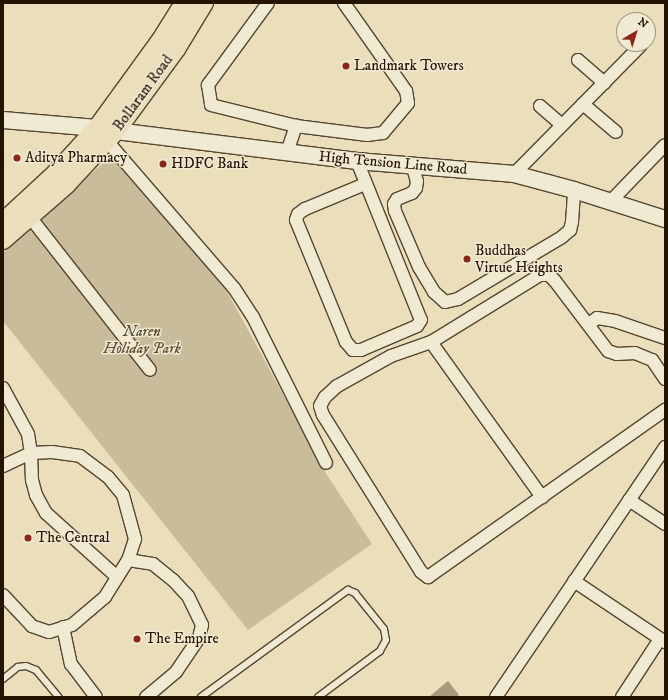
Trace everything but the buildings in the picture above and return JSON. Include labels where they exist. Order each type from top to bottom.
[{"type":"main road","name":"Bollaram Road","points":[[3,222],[55,174],[107,133],[184,3]]},
{"type":"main road","name":"Bollaram Road","points":[[3,240],[66,185],[176,49],[204,3]]},
{"type":"main road","name":"High Tension Line Road","points":[[3,120],[356,161],[412,164],[514,174],[574,190],[665,220]]},
{"type":"street","points":[[268,3],[208,85],[210,105],[296,126],[367,135],[383,133],[408,103],[406,91],[344,3]]},
{"type":"street","points":[[514,174],[634,52]]},
{"type":"street","points":[[578,60],[604,83]]},
{"type":"street","points":[[583,104],[616,132]]},
{"type":"street","points":[[540,106],[562,126]]},
{"type":"street","points":[[287,152],[296,126]]},
{"type":"street","points":[[107,133],[238,294],[253,317],[326,464]]},
{"type":"street","points":[[610,202],[665,145]]},
{"type":"street","points":[[356,161],[421,320],[417,326],[361,350],[353,350],[346,342],[296,220],[298,214],[305,209],[365,184]]},
{"type":"street","points":[[412,164],[417,181],[416,188],[398,199],[394,204],[395,211],[420,267],[434,292],[445,302],[458,299],[562,237],[570,230],[574,190]]},
{"type":"street","points":[[30,217],[150,370]]},
{"type":"street","points":[[665,379],[652,360],[635,353],[617,354],[608,351],[555,281],[549,275],[540,275],[431,342],[391,356],[337,386],[325,397],[320,406],[323,415],[421,572],[428,577],[665,410]]},
{"type":"street","points":[[589,324],[597,318],[615,320],[665,338]]},
{"type":"street","points":[[431,342],[542,497]]},
{"type":"street","points":[[3,388],[28,434],[31,453],[32,480],[36,494],[46,513],[117,577]]},
{"type":"street","points":[[496,697],[665,447]]},
{"type":"street","points":[[3,466],[31,453],[52,452],[80,456],[108,477],[123,495],[135,539],[128,560],[105,597],[90,612],[72,625],[49,632],[32,626],[3,595]]},
{"type":"street","points":[[629,500],[665,524]]},
{"type":"street","points":[[128,560],[152,564],[173,580],[188,596],[202,625],[199,638],[176,672],[146,697]]},
{"type":"street","points":[[574,581],[663,640],[622,697]]},
{"type":"street","points":[[63,627],[71,664],[96,697]]},
{"type":"lane","points":[[201,697],[348,590],[355,592],[384,629],[386,640],[380,651],[318,697]]},
{"type":"lane","points":[[3,679],[18,667],[26,666],[36,670],[59,697]]},
{"type":"green space","name":"Naren Holiday Park","points":[[111,156],[224,286],[327,475],[372,544],[248,630],[3,321],[3,252]]},
{"type":"shaded area","points":[[448,681],[459,695],[457,697],[429,697]]},
{"type":"place","name":"Landmark Towers","points":[[346,66]]},
{"type":"place","name":"Aditya Pharmacy","points":[[17,158]]},
{"type":"place","name":"HDFC Bank","points":[[163,164]]},
{"type":"place","name":"Buddhas Virtue Heights","points":[[467,259]]},
{"type":"place","name":"The Central","points":[[28,538]]},
{"type":"place","name":"The Empire","points":[[137,639]]}]
